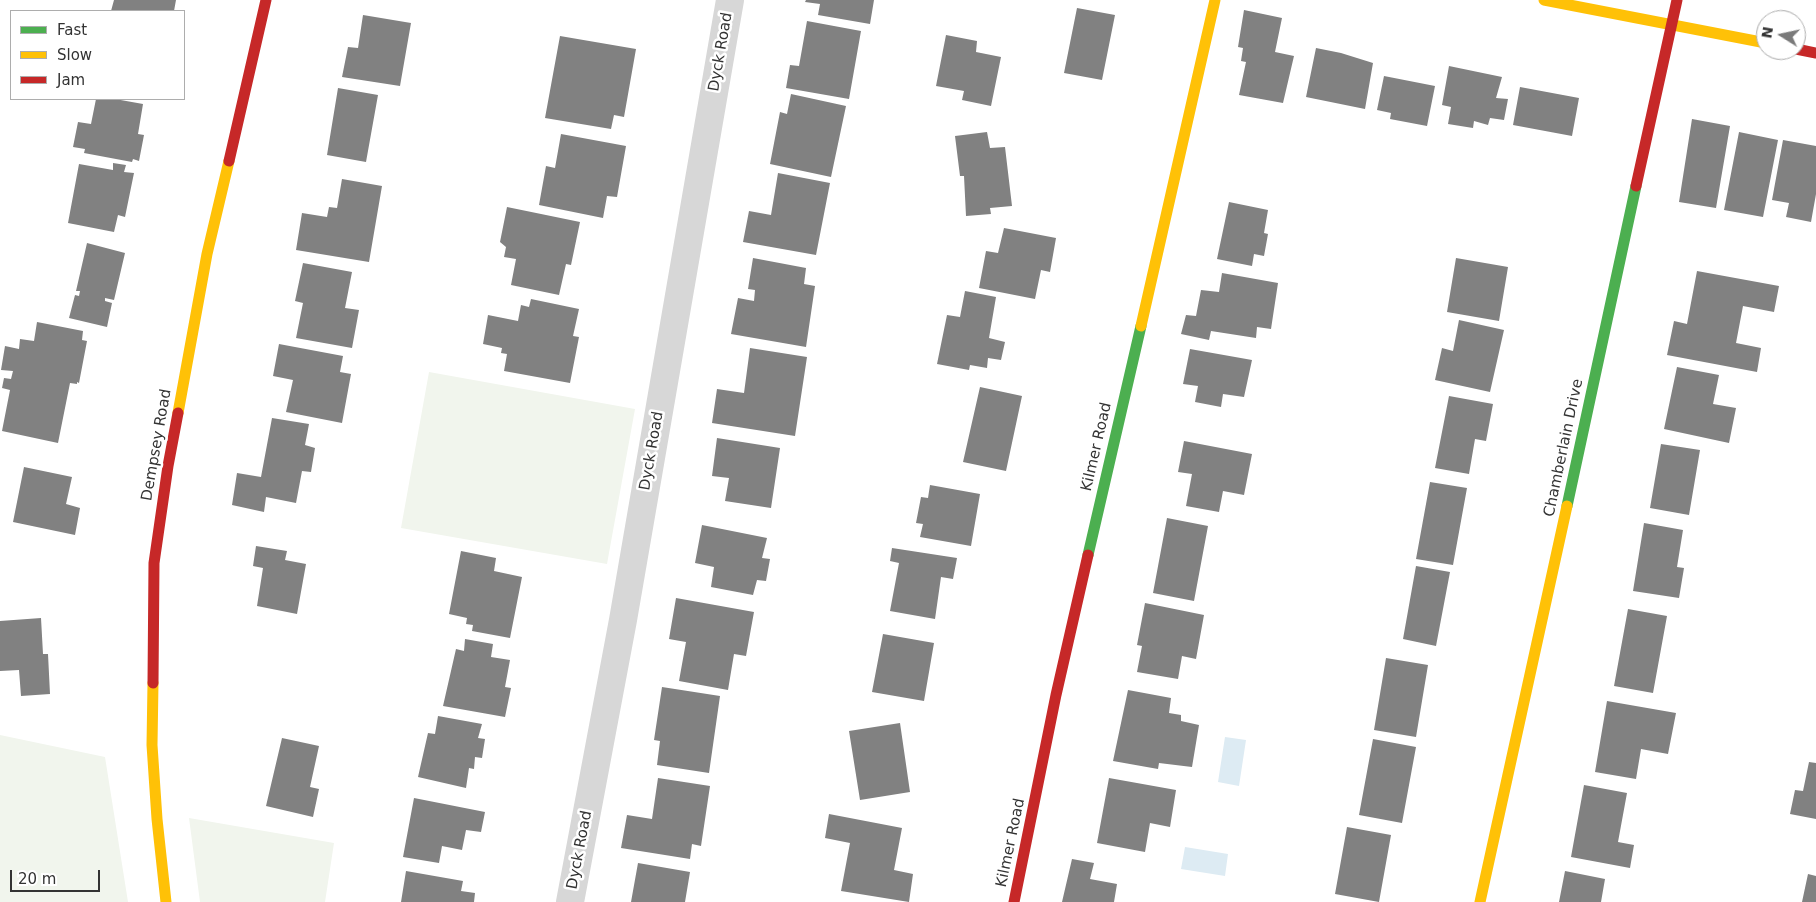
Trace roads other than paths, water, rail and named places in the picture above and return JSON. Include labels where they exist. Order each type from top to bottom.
[{"type":"street","name":"Dempsey Road","points":[[166,902],[157,819],[152,745],[154,563],[168,466],[207,254],[266,0]]},
{"type":"street","name":"Dyck Road","points":[[570,902],[623,620],[730,0]]},
{"type":"street","name":"Kilmer Road","points":[[1014,902],[1056,695],[1215,0]]},
{"type":"street","points":[[1544,0],[1756,41]]},
{"type":"street","name":"Chamberlain Drive","points":[[1480,902],[1677,0]]}]
